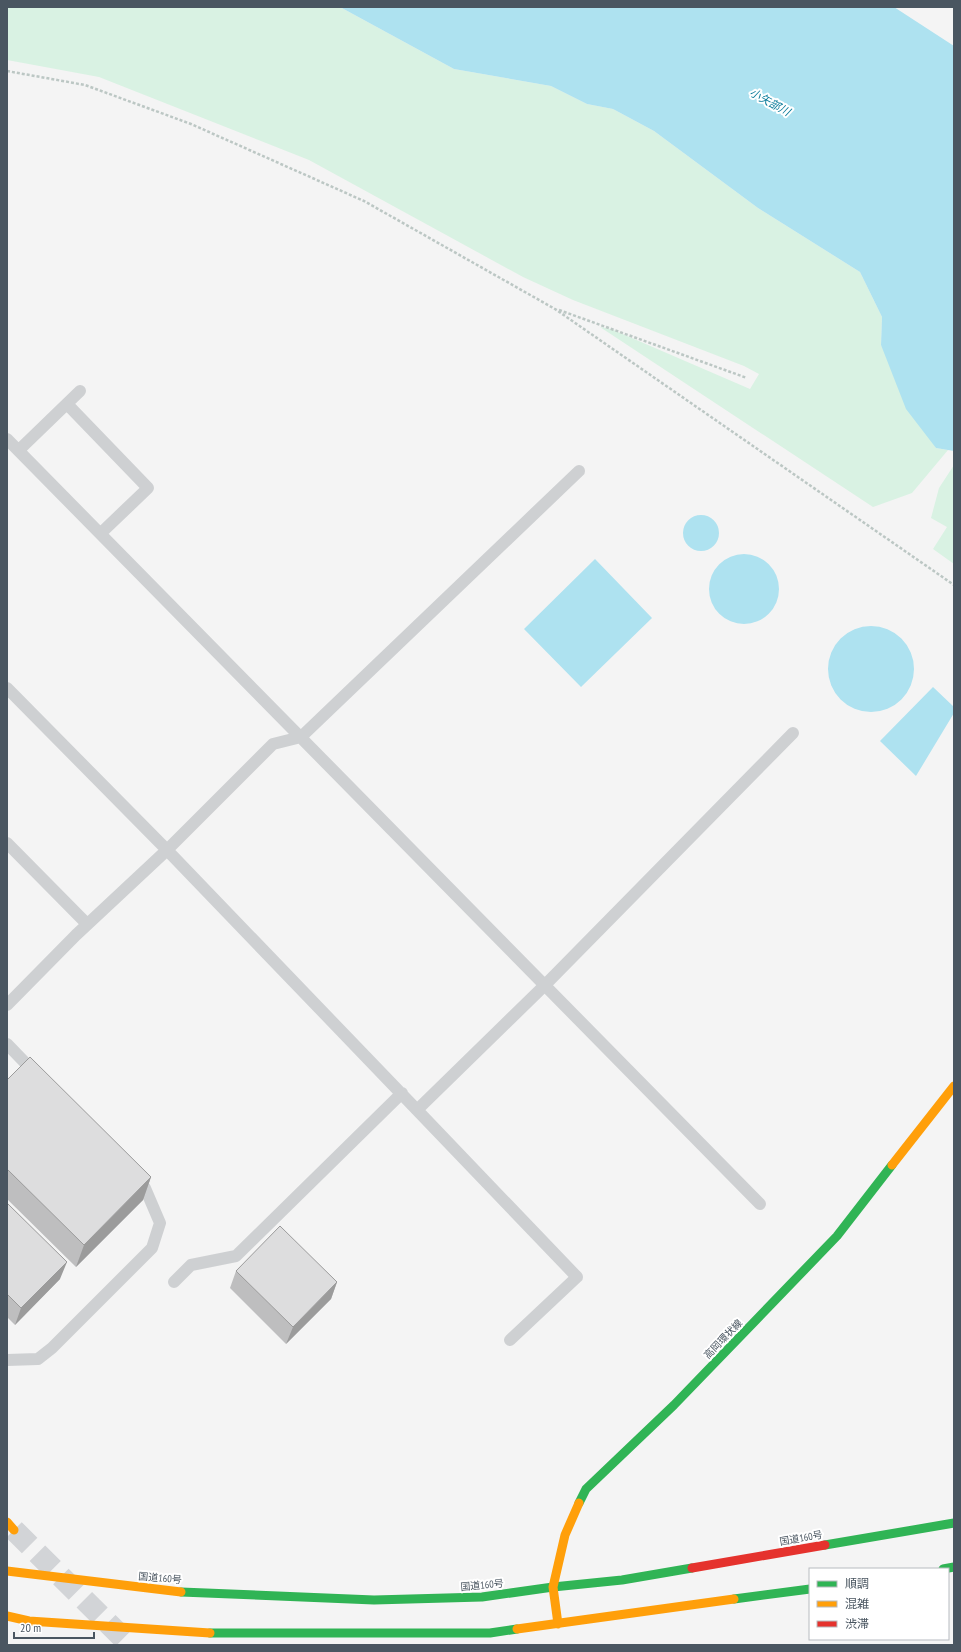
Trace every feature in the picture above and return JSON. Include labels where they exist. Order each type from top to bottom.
[{"type":"main road","name":"高岡環状線","points":[[558,1624],[553,1587],[565,1535],[586,1489],[674,1405],[837,1236],[954,1086]]},
{"type":"main road","points":[[7,1522],[14,1530]]},
{"type":"main road","name":"国道160号","points":[[7,1571],[168,1591],[374,1600],[482,1597],[553,1587],[622,1580],[954,1523]]},
{"type":"main road","points":[[7,1616],[29,1621],[219,1634],[490,1633],[809,1589]]},
{"type":"lane","points":[[19,450],[80,391]]},
{"type":"lane","points":[[67,404],[148,488],[101,533]]},
{"type":"lane","points":[[7,439],[760,1204]]},
{"type":"lane","points":[[7,1005],[87,924],[167,850],[273,744],[301,737],[579,471]]},
{"type":"lane","points":[[7,688],[167,850],[402,1093],[577,1277],[510,1340]]},
{"type":"lane","points":[[417,1110],[545,985],[793,733]]},
{"type":"lane","points":[[7,843],[87,924]]},
{"type":"lane","points":[[7,1044],[46,1084]]},
{"type":"lane","points":[[174,1282],[191,1265],[236,1256],[402,1093]]},
{"type":"lane","points":[[128,1171],[145,1188],[160,1222],[152,1248],[154,1262]]},
{"type":"lane","points":[[7,1360],[38,1359],[55,1351],[152,1248]]},
{"type":"path","points":[[7,70],[86,85],[191,124],[364,201],[555,309],[954,585]]},
{"type":"path","points":[[555,309],[747,378]]},
{"type":"green space","points":[[7,7],[340,7],[454,69],[551,86],[587,104],[613,109],[654,131],[758,208],[860,272],[882,317],[881,345],[936,448],[948,450],[912,493],[873,507],[600,327],[611,329],[750,389],[759,374],[744,366],[573,300],[523,277],[309,160],[99,77],[7,60]]},
{"type":"green space","points":[[954,465],[954,564],[933,549],[947,527],[931,518],[939,488]]},
{"type":"water","name":"小矢部川","points":[[340,7],[894,7],[954,46],[954,451],[936,448],[906,409],[881,345],[882,317],[860,272],[758,208],[654,131],[613,109],[587,104],[551,86],[454,69]]},
{"type":"water","points":[[705,515],[714,520],[718,526],[718,540],[714,546],[705,551],[697,551],[688,546],[684,540],[683,529],[688,520],[694,516]]},
{"type":"water","points":[[737,554],[751,554],[764,560],[773,569],[777,575],[779,589],[777,603],[769,614],[758,622],[751,624],[737,624],[730,622],[719,614],[711,603],[709,596],[709,582],[711,575],[719,564],[730,556]]},
{"type":"water","points":[[595,559],[652,618],[581,687],[524,629]]},
{"type":"water","points":[[871,626],[887,630],[901,639],[910,653],[914,669],[910,685],[901,699],[887,708],[871,712],[855,708],[841,699],[832,685],[828,669],[832,653],[841,639],[855,630]]},
{"type":"water","points":[[933,687],[954,707],[954,713],[916,776],[880,741]]},
{"type":"building","points":[[30,1057],[151,1177],[84,1245],[7,1169],[7,1080]]},
{"type":"building","points":[[7,1203],[67,1262],[21,1308],[7,1294]]},
{"type":"building","points":[[280,1226],[337,1282],[293,1327],[236,1271]]},
{"type":"tunnel","points":[[14,1530],[130,1645]]},
{"type":"traffic: fast","points":[[579,1503],[586,1489],[674,1405],[837,1236],[892,1165]]},
{"type":"traffic: fast","points":[[825,1545],[954,1523]]},
{"type":"traffic: fast","points":[[948,1568],[954,1567]]},
{"type":"traffic: fast","points":[[181,1592],[374,1600],[482,1597],[553,1587],[622,1580],[692,1568]]},
{"type":"traffic: fast","points":[[734,1599],[809,1589]]},
{"type":"traffic: fast","points":[[210,1633],[490,1633],[517,1629]]},
{"type":"traffic: slow","points":[[892,1165],[954,1086]]},
{"type":"traffic: slow","points":[[558,1624],[553,1587],[565,1535],[579,1503]]},
{"type":"traffic: slow","points":[[7,1522],[14,1530]]},
{"type":"traffic: slow","points":[[7,1571],[181,1592]]},
{"type":"traffic: slow","points":[[517,1629],[734,1599]]},
{"type":"traffic: slow","points":[[7,1616],[29,1621],[210,1633]]},
{"type":"traffic: jam","points":[[692,1568],[825,1545]]}]
